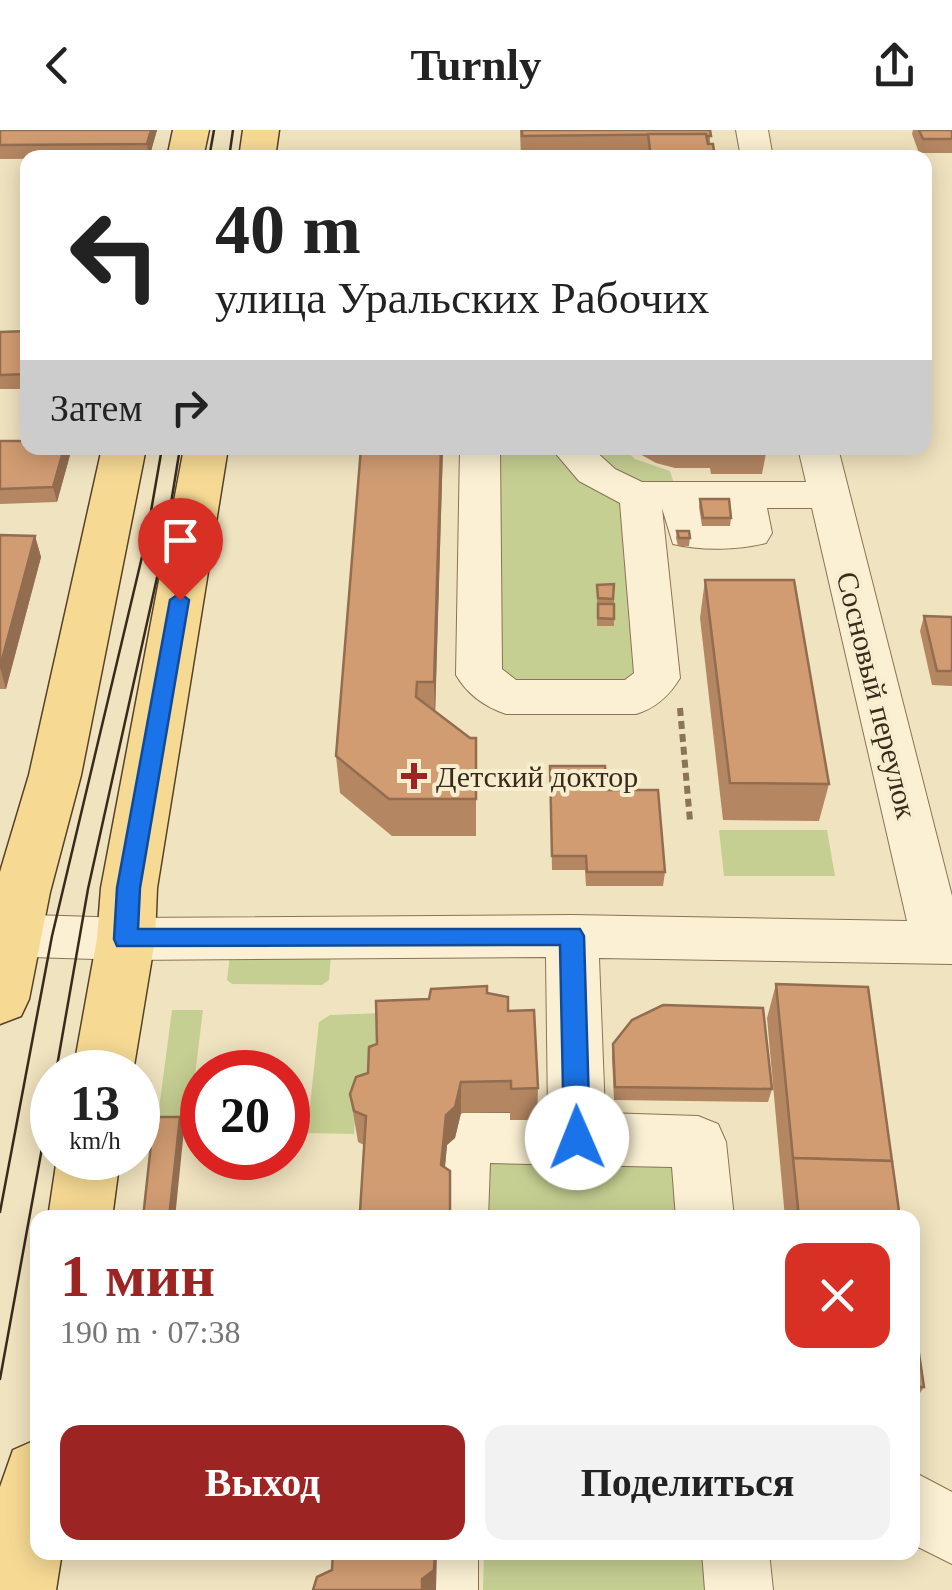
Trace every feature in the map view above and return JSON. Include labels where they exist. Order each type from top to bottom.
[{"type":"main road","points":[[0,999],[7,935],[55,776],[123,455]]},
{"type":"main road","points":[[107,1050],[126,939],[128,888],[205,455]]},
{"type":"main road","points":[[81,1210],[86,1180]]},
{"type":"main road","points":[[19,1590],[30,1523]]},
{"type":"street","points":[[480,455],[479,675],[506,697],[636,697],[656,678],[661,495]]},
{"type":"street","points":[[576,455],[585,468],[612,487],[661,495],[688,534],[751,533],[744,496],[828,495]]},
{"type":"street","name":"Сосновый переулок","points":[[819,455],[945,943]]},
{"type":"street","points":[[7,935],[126,939],[572,936],[945,943]]},
{"type":"street","points":[[572,936],[577,1138]]},
{"type":"street","points":[[459,1210],[462,1138],[698,1142],[704,1210]]},
{"type":"street","points":[[920,1509],[952,1531]]},
{"type":"street","points":[[444,1590],[445,1560]]},
{"type":"street","points":[[736,1560],[739,1590]]},
{"type":"green space","points":[[565,455],[628,506],[642,667],[615,687],[522,686],[496,667],[495,457]]},
{"type":"green space","points":[[594,455],[631,455],[670,471],[675,487],[626,478]]},
{"type":"green space","points":[[719,830],[827,830],[835,876],[724,876]]},
{"type":"green space","points":[[230,955],[331,955],[329,980],[322,985],[232,984],[227,980]]},
{"type":"green space","points":[[172,1010],[203,1010],[198,1050],[180,1050],[180,1124],[160,1124]]},
{"type":"green space","points":[[382,1013],[376,1075],[356,1105],[354,1134],[310,1133],[319,1022],[330,1015]]},
{"type":"green space","points":[[681,1162],[685,1210],[485,1210],[485,1163]]},
{"type":"green space","points":[[484,1560],[709,1560],[711,1590],[483,1590]]},
{"type":"building","points":[[0,130],[151,130],[147,144],[0,145]]},
{"type":"building","points":[[522,130],[710,130],[711,136],[522,136]]},
{"type":"building","points":[[919,130],[952,130],[952,139],[923,139]]},
{"type":"building","points":[[648,134],[706,134],[714,150],[650,150]]},
{"type":"building","points":[[20,331],[20,374],[0,375],[0,332]]},
{"type":"building","points":[[0,441],[20,441],[20,455],[62,455],[53,487],[0,489]]},
{"type":"building","points":[[360,455],[441,455],[434,682],[417,682],[416,697],[470,738],[476,738],[476,799],[389,799],[336,756]]},
{"type":"building","points":[[700,499],[729,499],[731,518],[703,518]]},
{"type":"building","points":[[677,531],[689,531],[690,538],[679,538]]},
{"type":"building","points":[[0,535],[35,536],[0,667]]},
{"type":"building","points":[[705,580],[794,580],[829,784],[730,783]]},
{"type":"building","points":[[614,584],[613,599],[598,598],[597,585]]},
{"type":"building","points":[[598,604],[614,604],[614,619],[598,618]]},
{"type":"building","points":[[924,616],[952,617],[952,671],[937,671]]},
{"type":"building","points":[[550,766],[605,766],[607,790],[658,790],[665,872],[587,872],[586,856],[552,856]]},
{"type":"building","points":[[776,984],[868,987],[892,1161],[793,1158]]},
{"type":"building","points":[[487,986],[487,993],[508,997],[508,1011],[534,1010],[538,1088],[511,1089],[511,1081],[461,1082],[455,1107],[446,1115],[441,1165],[450,1171],[450,1210],[360,1210],[366,1116],[354,1111],[350,1094],[356,1077],[368,1073],[369,1047],[377,1044],[376,1001],[429,999],[431,989]]},
{"type":"building","points":[[663,1005],[763,1008],[772,1089],[615,1087],[613,1044],[632,1020]]},
{"type":"building","points":[[160,1117],[180,1117],[170,1210],[144,1210],[147,1180],[160,1180]]},
{"type":"building","points":[[793,1158],[892,1161],[899,1210],[798,1210]]},
{"type":"building","points":[[333,1560],[435,1560],[434,1570],[422,1579],[422,1590],[313,1590],[317,1577],[332,1570]]},
{"type":"tram line","points":[[210,150],[214,130]]},
{"type":"tram line","points":[[230,150],[233,130]]},
{"type":"tram line","points":[[0,1212],[52,936],[146,540],[161,455]]},
{"type":"tram line","points":[[60,1050],[88,889],[164,546],[179,455]]},
{"type":"tram line","points":[[31,1210],[36,1180]]},
{"type":"tram line","points":[[0,1379],[30,1214]]},
{"type":"place","name":"Детский доктор","points":[[414,776]]},
{"type":"route","points":[[180,600],[128,888],[126,939],[572,936],[577,1138]]}]
